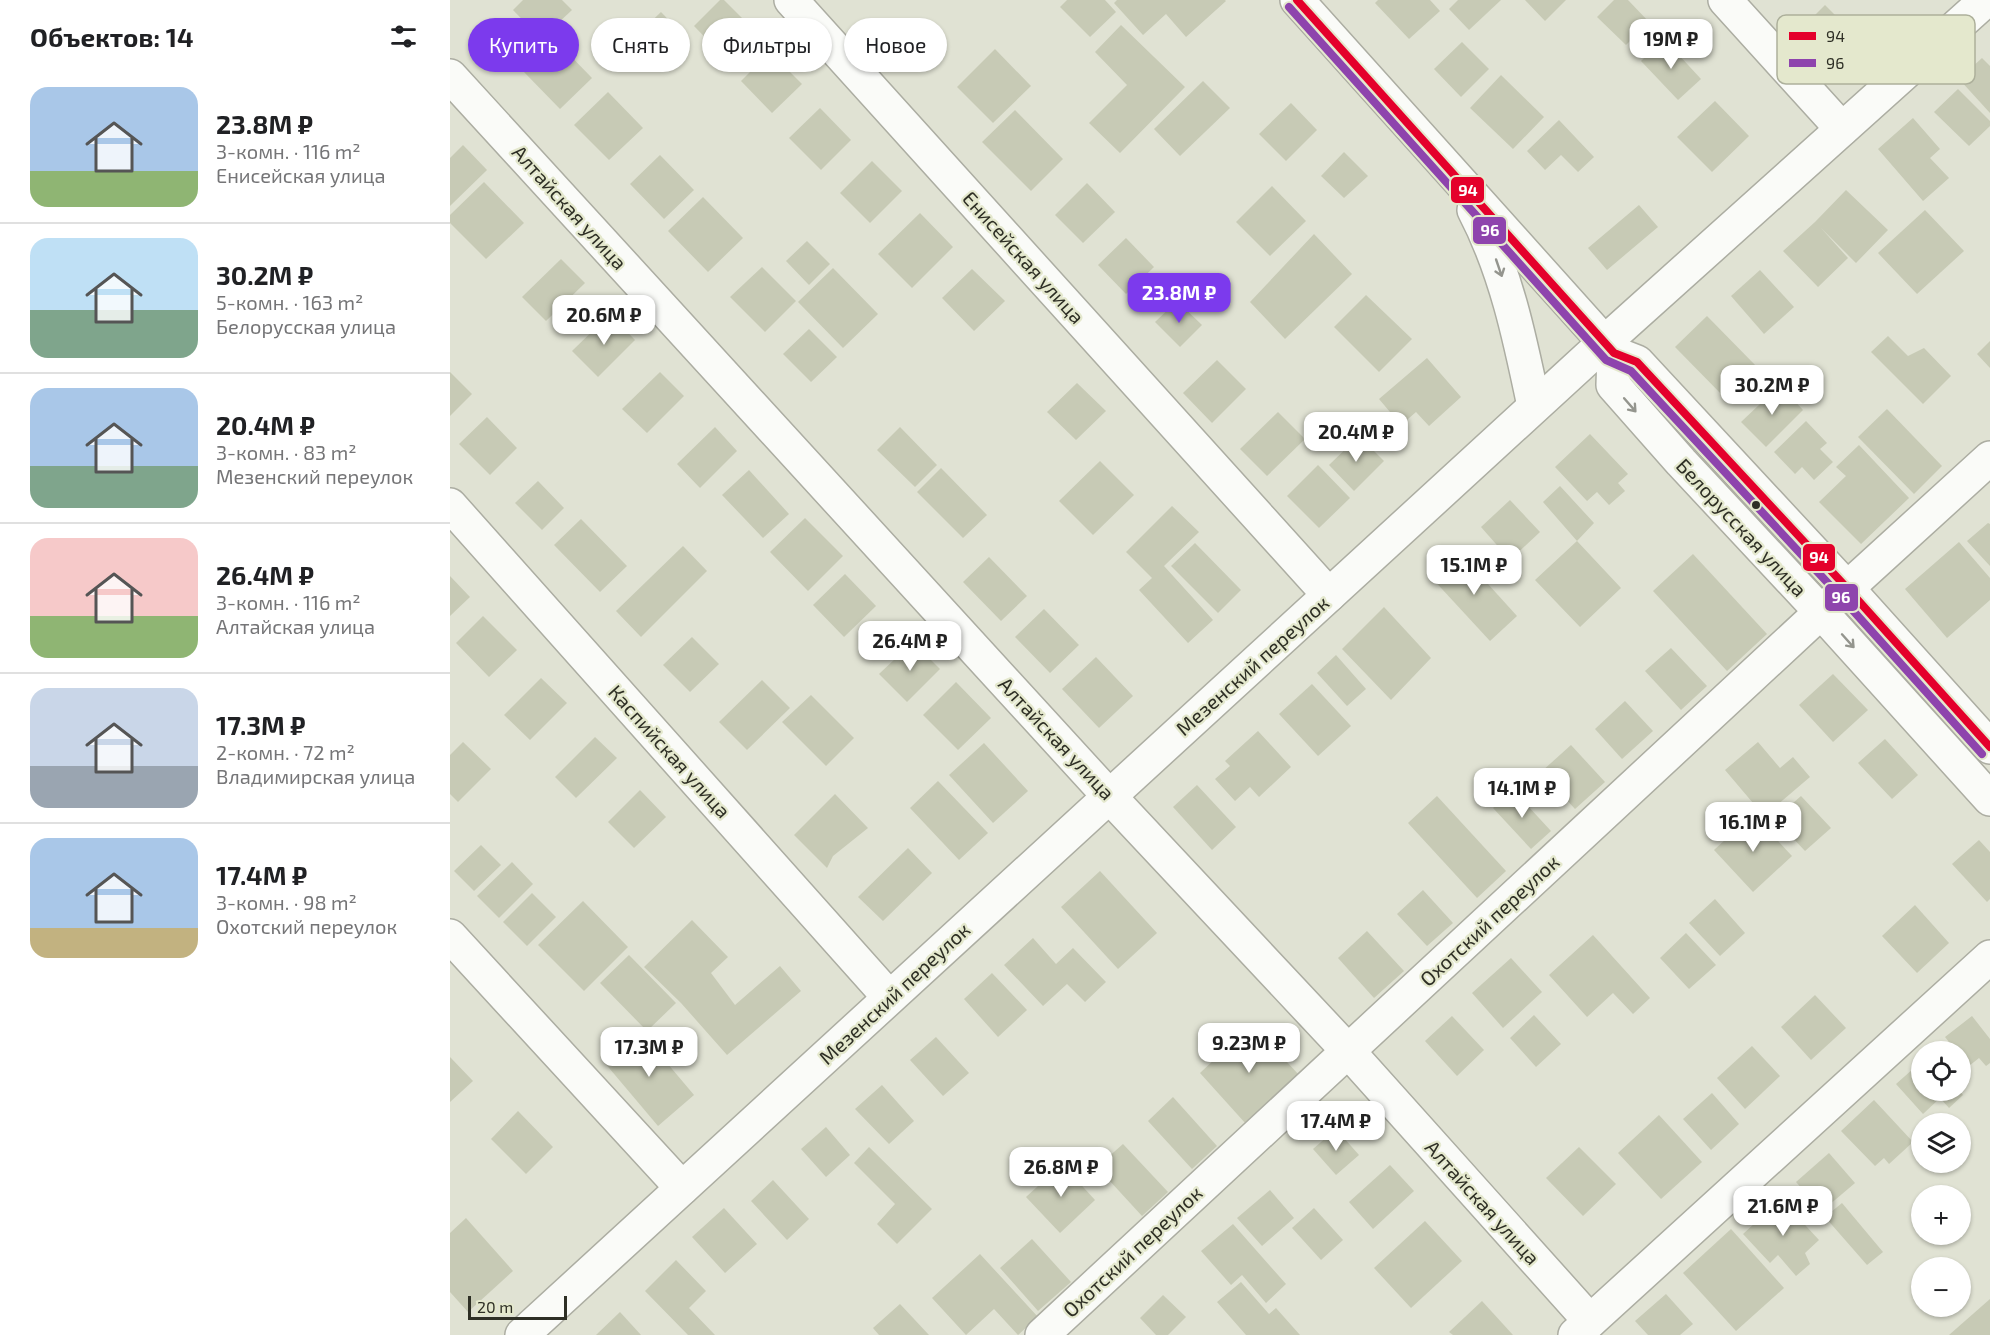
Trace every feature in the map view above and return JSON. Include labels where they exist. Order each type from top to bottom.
[{"type":"street","name":"Енисейская улица","points":[[791,0],[1329,595]]},
{"type":"street","name":"Белорусская улица","points":[[1297,0],[1609,347],[1637,362],[1990,747]]},
{"type":"street","points":[[1725,0],[1777,57]]},
{"type":"street","name":"Мезенский переулок","points":[[1969,15],[1986,0]]},
{"type":"street","name":"Алтайская улица","points":[[450,76],[1109,796],[1348,1051],[1583,1328]]},
{"type":"street","points":[[1801,84],[1842,129]]},
{"type":"street","name":"Мезенский переулок","points":[[522,1335],[1534,406],[1609,347],[1892,84]]},
{"type":"street","points":[[1457,177],[1483,227],[1498,264],[1510,304],[1534,406]]},
{"type":"street","name":"Белорусская улица","points":[[1609,347],[1613,385],[1990,799]]},
{"type":"street","name":"Охотский переулок","points":[[1042,1335],[1846,588],[1990,458]]},
{"type":"street","name":"Каспийская улица","points":[[450,505],[890,997]]},
{"type":"street","points":[[450,936],[682,1188]]},
{"type":"street","points":[[1583,1328],[1990,957]]},
{"type":"building","points":[[523,0],[562,0],[572,10],[563,18],[521,18],[513,10]]},
{"type":"building","points":[[720,0],[724,0],[742,18],[702,18]]},
{"type":"building","points":[[1067,0],[1105,0],[1116,12],[1090,37],[1060,7]]},
{"type":"building","points":[[1117,0],[1226,1],[1186,37],[1166,14],[1143,35],[1114,3]]},
{"type":"building","points":[[1378,0],[1430,0],[1440,11],[1409,39],[1375,3]]},
{"type":"building","points":[[1458,0],[1501,0],[1469,30],[1449,9]]},
{"type":"building","points":[[1525,0],[1566,0],[1545,21]]},
{"type":"building","points":[[1614,0],[1628,0],[1649,22],[1626,45],[1597,17]]},
{"type":"building","points":[[1825,5],[1835,15],[1815,15]]},
{"type":"building","points":[[661,12],[667,18],[655,18]]},
{"type":"building","points":[[702,18],[702,34],[694,26]]},
{"type":"building","points":[[1121,25],[1185,87],[1120,153],[1089,123],[1127,85],[1095,52]]},
{"type":"building","points":[[1664,39],[1701,79],[1678,100],[1641,61]]},
{"type":"building","points":[[1462,42],[1489,69],[1461,97],[1434,69]]},
{"type":"building","points":[[995,49],[1031,86],[993,123],[957,87]]},
{"type":"building","points":[[1982,58],[1990,66],[1990,113],[1964,84],[1975,84],[1975,64]]},
{"type":"building","points":[[579,65],[592,78],[560,109],[524,72],[579,72]]},
{"type":"building","points":[[750,72],[790,72],[802,84],[772,113],[741,81]]},
{"type":"building","points":[[1501,75],[1544,117],[1513,149],[1470,108]]},
{"type":"building","points":[[1203,81],[1230,108],[1180,156],[1154,129]]},
{"type":"building","points":[[1958,89],[1990,121],[1990,126],[1969,146],[1934,112]]},
{"type":"building","points":[[608,92],[643,128],[609,160],[574,125]]},
{"type":"building","points":[[1715,101],[1749,136],[1712,172],[1677,137]]},
{"type":"building","points":[[1291,103],[1317,130],[1286,161],[1259,134]]},
{"type":"building","points":[[820,108],[851,140],[821,170],[789,138]]},
{"type":"building","points":[[1015,110],[1063,159],[1031,191],[982,142]]},
{"type":"building","points":[[1913,118],[1940,149],[1930,158],[1949,178],[1923,201],[1878,149]]},
{"type":"building","points":[[1559,120],[1594,157],[1578,172],[1561,155],[1545,170],[1527,151]]},
{"type":"building","points":[[463,145],[487,170],[450,206],[450,158]]},
{"type":"building","points":[[1344,152],[1368,176],[1344,198],[1321,176]]},
{"type":"building","points":[[660,155],[694,190],[664,219],[630,184]]},
{"type":"building","points":[[872,161],[902,191],[870,223],[840,193]]},
{"type":"building","points":[[484,182],[524,223],[486,259],[450,223],[450,215]]},
{"type":"building","points":[[1087,183],[1115,212],[1083,243],[1055,215]]},
{"type":"building","points":[[1272,186],[1306,221],[1270,256],[1236,222]]},
{"type":"building","points":[[1846,190],[1888,230],[1856,263],[1821,228],[1848,258],[1818,287],[1783,251]]},
{"type":"building","points":[[703,197],[743,238],[708,272],[668,231]]},
{"type":"building","points":[[1639,205],[1658,227],[1607,270],[1588,248]]},
{"type":"building","points":[[1925,210],[1964,251],[1917,294],[1878,253]]},
{"type":"building","points":[[920,213],[953,247],[912,288],[878,254]]},
{"type":"building","points":[[1314,234],[1352,274],[1285,339],[1250,302]]},
{"type":"building","points":[[1126,238],[1154,267],[1126,294],[1098,265]]},
{"type":"building","points":[[807,241],[830,264],[809,285],[786,261]]},
{"type":"building","points":[[561,259],[585,283],[546,321],[522,297]]},
{"type":"building","points":[[762,267],[796,301],[765,332],[730,297]]},
{"type":"building","points":[[833,268],[878,314],[843,348],[798,302]]},
{"type":"building","points":[[972,269],[1005,301],[974,331],[942,298]]},
{"type":"building","points":[[1760,270],[1794,307],[1764,334],[1731,296]]},
{"type":"building","points":[[1366,295],[1412,339],[1379,372],[1334,327]]},
{"type":"building","points":[[1177,301],[1202,325],[1180,347],[1155,322]]},
{"type":"building","points":[[610,314],[635,340],[598,377],[572,351]]},
{"type":"building","points":[[1707,316],[1758,368],[1726,399],[1675,347]]},
{"type":"building","points":[[809,329],[837,357],[811,382],[783,354]]},
{"type":"building","points":[[1888,336],[1908,356],[1924,348],[1951,376],[1923,404],[1871,352]]},
{"type":"building","points":[[1990,341],[1990,368],[1977,354]]},
{"type":"building","points":[[1427,358],[1461,397],[1429,426],[1416,412],[1401,425],[1379,399]]},
{"type":"building","points":[[1217,360],[1246,389],[1212,423],[1183,393]]},
{"type":"building","points":[[450,372],[472,394],[450,416]]},
{"type":"building","points":[[660,372],[684,396],[647,433],[622,409]]},
{"type":"building","points":[[1077,383],[1106,411],[1076,440],[1047,412]]},
{"type":"building","points":[[1780,385],[1803,410],[1766,447],[1741,422]]},
{"type":"building","points":[[1887,409],[1942,466],[1914,494],[1858,437]]},
{"type":"building","points":[[1278,412],[1305,439],[1267,476],[1240,449]]},
{"type":"building","points":[[487,417],[517,448],[490,475],[459,444]]},
{"type":"building","points":[[1806,421],[1827,443],[1820,449],[1833,462],[1814,480],[1802,467],[1795,474],[1774,452]]},
{"type":"building","points":[[715,427],[737,451],[700,488],[677,464]]},
{"type":"building","points":[[900,427],[937,465],[915,487],[877,450]]},
{"type":"building","points":[[1590,434],[1628,474],[1618,483],[1625,491],[1609,505],[1597,492],[1587,501],[1555,467]]},
{"type":"building","points":[[1359,436],[1384,461],[1354,491],[1329,465]]},
{"type":"building","points":[[1859,445],[1909,498],[1861,544],[1819,502],[1846,476],[1836,467]]},
{"type":"building","points":[[1100,461],[1134,495],[1093,535],[1059,501]]},
{"type":"building","points":[[1318,465],[1350,498],[1319,528],[1287,496]]},
{"type":"building","points":[[941,468],[987,515],[963,538],[917,492]]},
{"type":"building","points":[[749,470],[789,514],[763,538],[722,495]]},
{"type":"building","points":[[538,481],[564,508],[542,530],[515,503]]},
{"type":"building","points":[[1560,486],[1594,523],[1577,541],[1543,502]]},
{"type":"building","points":[[1510,500],[1540,532],[1510,560],[1481,527]]},
{"type":"building","points":[[1172,506],[1199,532],[1164,566],[1213,620],[1188,643],[1139,590],[1152,578],[1126,552]]},
{"type":"building","points":[[805,518],[843,556],[808,591],[770,552]]},
{"type":"building","points":[[581,519],[627,566],[600,592],[554,545]]},
{"type":"building","points":[[1988,523],[1990,524],[1990,566],[1967,541]]},
{"type":"building","points":[[1577,541],[1621,588],[1580,627],[1535,580]]},
{"type":"building","points":[[1959,542],[1990,578],[1990,600],[1947,638],[1905,589]]},
{"type":"building","points":[[1195,543],[1241,590],[1218,613],[1171,566]]},
{"type":"building","points":[[683,546],[707,571],[641,637],[616,611]]},
{"type":"building","points":[[1458,551],[1517,616],[1490,641],[1430,576]]},
{"type":"building","points":[[1693,554],[1767,634],[1727,671],[1653,591]]},
{"type":"building","points":[[989,557],[1027,596],[1001,621],[963,582]]},
{"type":"building","points":[[845,574],[876,606],[844,637],[813,605]]},
{"type":"building","points":[[450,576],[470,597],[450,616]]},
{"type":"building","points":[[1384,607],[1431,658],[1391,700],[1342,649]]},
{"type":"building","points":[[1044,609],[1079,645],[1050,673],[1015,637]]},
{"type":"building","points":[[483,616],[517,650],[489,677],[456,643]]},
{"type":"building","points":[[692,637],[719,664],[690,692],[663,665]]},
{"type":"building","points":[[913,642],[940,669],[907,702],[879,674]]},
{"type":"building","points":[[1671,648],[1707,686],[1681,710],[1645,671]]},
{"type":"building","points":[[1336,655],[1366,689],[1347,706],[1317,673]]},
{"type":"building","points":[[1096,657],[1133,696],[1099,728],[1062,689]]},
{"type":"building","points":[[1833,674],[1868,710],[1833,742],[1799,705]]},
{"type":"building","points":[[541,678],[567,703],[530,740],[504,715]]},
{"type":"building","points":[[762,680],[790,708],[747,750],[719,722]]},
{"type":"building","points":[[956,682],[991,718],[958,750],[923,715]]},
{"type":"building","points":[[1312,684],[1351,726],[1318,756],[1279,714]]},
{"type":"building","points":[[811,695],[854,738],[826,766],[782,722]]},
{"type":"building","points":[[1625,701],[1653,731],[1622,759],[1595,729]]},
{"type":"building","points":[[1258,731],[1291,767],[1259,797],[1250,787],[1235,801],[1215,779],[1230,766],[1225,761]]},
{"type":"building","points":[[595,737],[617,758],[576,798],[555,777]]},
{"type":"building","points":[[1885,739],[1918,775],[1892,799],[1858,763]]},
{"type":"building","points":[[463,742],[491,769],[458,802],[450,794],[450,755]]},
{"type":"building","points":[[1758,742],[1780,768],[1793,757],[1810,777],[1764,816],[1725,770]]},
{"type":"building","points":[[984,743],[1028,791],[993,823],[949,775]]},
{"type":"building","points":[[1571,745],[1605,782],[1575,809],[1541,772]]},
{"type":"building","points":[[938,781],[988,833],[959,860],[910,808]]},
{"type":"building","points":[[1197,785],[1236,827],[1212,850],[1173,807]]},
{"type":"building","points":[[640,790],[666,817],[634,848],[608,822]]},
{"type":"building","points":[[1513,790],[1551,831],[1531,849],[1493,808]]},
{"type":"building","points":[[835,794],[868,828],[833,856],[827,868],[794,835]]},
{"type":"building","points":[[1437,796],[1506,871],[1477,898],[1408,823]]},
{"type":"building","points":[[1801,796],[1831,828],[1805,851],[1775,819]]},
{"type":"building","points":[[1753,814],[1792,856],[1753,892],[1714,850]]},
{"type":"building","points":[[1979,840],[1990,852],[1990,899],[1987,902],[1952,864]]},
{"type":"building","points":[[481,845],[501,865],[474,891],[454,871]]},
{"type":"building","points":[[908,848],[932,873],[883,921],[858,897]]},
{"type":"building","points":[[512,862],[533,884],[499,918],[477,896]]},
{"type":"building","points":[[1100,871],[1157,933],[1118,969],[1061,907]]},
{"type":"building","points":[[1423,890],[1453,923],[1427,946],[1397,914]]},
{"type":"building","points":[[532,893],[556,917],[527,946],[503,922]]},
{"type":"building","points":[[1715,899],[1745,933],[1720,956],[1689,923]]},
{"type":"building","points":[[583,901],[628,947],[584,991],[538,945]]},
{"type":"building","points":[[1915,905],[1949,943],[1917,973],[1882,936]]},
{"type":"building","points":[[692,920],[728,957],[711,973],[735,1005],[780,966],[801,991],[727,1055],[681,1003],[644,967]]},
{"type":"building","points":[[1367,931],[1404,971],[1374,998],[1338,958]]},
{"type":"building","points":[[1686,933],[1716,965],[1689,989],[1660,958]]},
{"type":"building","points":[[1593,935],[1650,998],[1633,1014],[1613,993],[1587,1017],[1549,975]]},
{"type":"building","points":[[1033,938],[1056,964],[1073,948],[1106,982],[1085,1002],[1067,984],[1043,1006],[1004,965]]},
{"type":"building","points":[[629,955],[676,1003],[647,1031],[600,983]]},
{"type":"building","points":[[1511,958],[1542,992],[1503,1028],[1472,993]]},
{"type":"building","points":[[992,973],[1027,1010],[998,1037],[964,999]]},
{"type":"building","points":[[1815,995],[1846,1028],[1811,1060],[1781,1027]]},
{"type":"building","points":[[1534,1015],[1561,1044],[1536,1067],[1510,1038]]},
{"type":"building","points":[[1452,1016],[1484,1050],[1457,1076],[1425,1041]]},
{"type":"building","points":[[1972,1016],[1990,1039],[1990,1063],[1986,1066],[1979,1058],[1971,1064],[1971,1041],[1948,1041],[1945,1037]]},
{"type":"building","points":[[1252,1024],[1299,1075],[1246,1124],[1200,1073]]},
{"type":"building","points":[[640,1031],[694,1095],[658,1126],[604,1062]]},
{"type":"building","points":[[936,1037],[969,1073],[943,1096],[910,1060]]},
{"type":"building","points":[[1752,1046],[1780,1076],[1745,1109],[1717,1078]]},
{"type":"building","points":[[450,1057],[473,1081],[450,1102]]},
{"type":"building","points":[[1911,1071],[1911,1101],[1896,1084]]},
{"type":"building","points":[[882,1085],[914,1121],[889,1144],[855,1109]]},
{"type":"building","points":[[1712,1093],[1739,1124],[1711,1150],[1683,1119]]},
{"type":"building","points":[[1173,1097],[1217,1146],[1192,1169],[1148,1121]]},
{"type":"building","points":[[1874,1100],[1911,1140],[1911,1144],[1889,1164],[1884,1158],[1875,1166],[1841,1131]]},
{"type":"building","points":[[1911,1101],[1937,1101],[1924,1113]]},
{"type":"building","points":[[1943,1101],[1957,1101],[1949,1108]]},
{"type":"building","points":[[518,1111],[553,1147],[526,1174],[491,1139]]},
{"type":"building","points":[[1659,1115],[1702,1162],[1661,1199],[1618,1153]]},
{"type":"building","points":[[826,1127],[850,1155],[826,1177],[801,1149]]},
{"type":"building","points":[[1336,1129],[1359,1155],[1336,1175],[1313,1149]]},
{"type":"building","points":[[1123,1144],[1168,1192],[1142,1216],[1097,1167]]},
{"type":"building","points":[[869,1147],[932,1209],[897,1244],[877,1224],[895,1204],[854,1163]]},
{"type":"building","points":[[1579,1147],[1616,1184],[1583,1216],[1546,1178]]},
{"type":"building","points":[[1829,1153],[1855,1183],[1822,1211],[1796,1182]]},
{"type":"building","points":[[1062,1164],[1095,1200],[1060,1233],[1026,1197]]},
{"type":"building","points":[[1390,1165],[1414,1191],[1373,1229],[1349,1202]]},
{"type":"building","points":[[773,1180],[809,1219],[787,1240],[751,1201]]},
{"type":"building","points":[[1270,1190],[1294,1218],[1262,1246],[1237,1218]]},
{"type":"building","points":[[1781,1199],[1819,1240],[1805,1253],[1810,1264],[1796,1276],[1778,1255],[1770,1263],[1743,1234]]},
{"type":"building","points":[[1842,1203],[1883,1252],[1867,1265],[1825,1217]]},
{"type":"building","points":[[724,1208],[757,1244],[725,1273],[692,1237]]},
{"type":"building","points":[[1314,1208],[1343,1240],[1321,1260],[1292,1228]]},
{"type":"building","points":[[466,1218],[513,1271],[468,1312],[450,1292],[450,1233]]},
{"type":"building","points":[[1425,1221],[1462,1261],[1411,1308],[1374,1268]]},
{"type":"building","points":[[1233,1224],[1286,1284],[1266,1303],[1242,1275],[1231,1285],[1201,1251]]},
{"type":"building","points":[[1731,1229],[1784,1288],[1736,1331],[1683,1273]]},
{"type":"building","points":[[1032,1239],[1071,1282],[1038,1311],[1000,1268]]},
{"type":"building","points":[[980,1254],[1038,1317],[1018,1335],[994,1309],[966,1335],[932,1298]]},
{"type":"building","points":[[676,1260],[706,1291],[689,1308],[715,1335],[688,1335],[645,1291]]},
{"type":"building","points":[[1241,1282],[1269,1314],[1276,1308],[1300,1335],[1246,1335],[1217,1302]]},
{"type":"building","points":[[1666,1294],[1693,1324],[1680,1335],[1648,1335],[1635,1321]]},
{"type":"building","points":[[1163,1295],[1186,1317],[1168,1335],[1156,1335],[1140,1318]]},
{"type":"building","points":[[1990,1299],[1990,1335],[1949,1335],[1971,1317]]},
{"type":"building","points":[[1482,1301],[1513,1335],[1453,1335],[1449,1332]]},
{"type":"building","points":[[900,1304],[929,1335],[879,1335],[873,1328]]},
{"type":"building","points":[[620,1312],[641,1335],[596,1335]]},
{"type":"transit line","name":"94","points":[[1297,0],[1614,353],[1637,362],[1847,588],[1990,747]]},
{"type":"transit line","name":"96","points":[[1289,7],[1606,360],[1631,371],[1839,595],[1982,754]]}]
